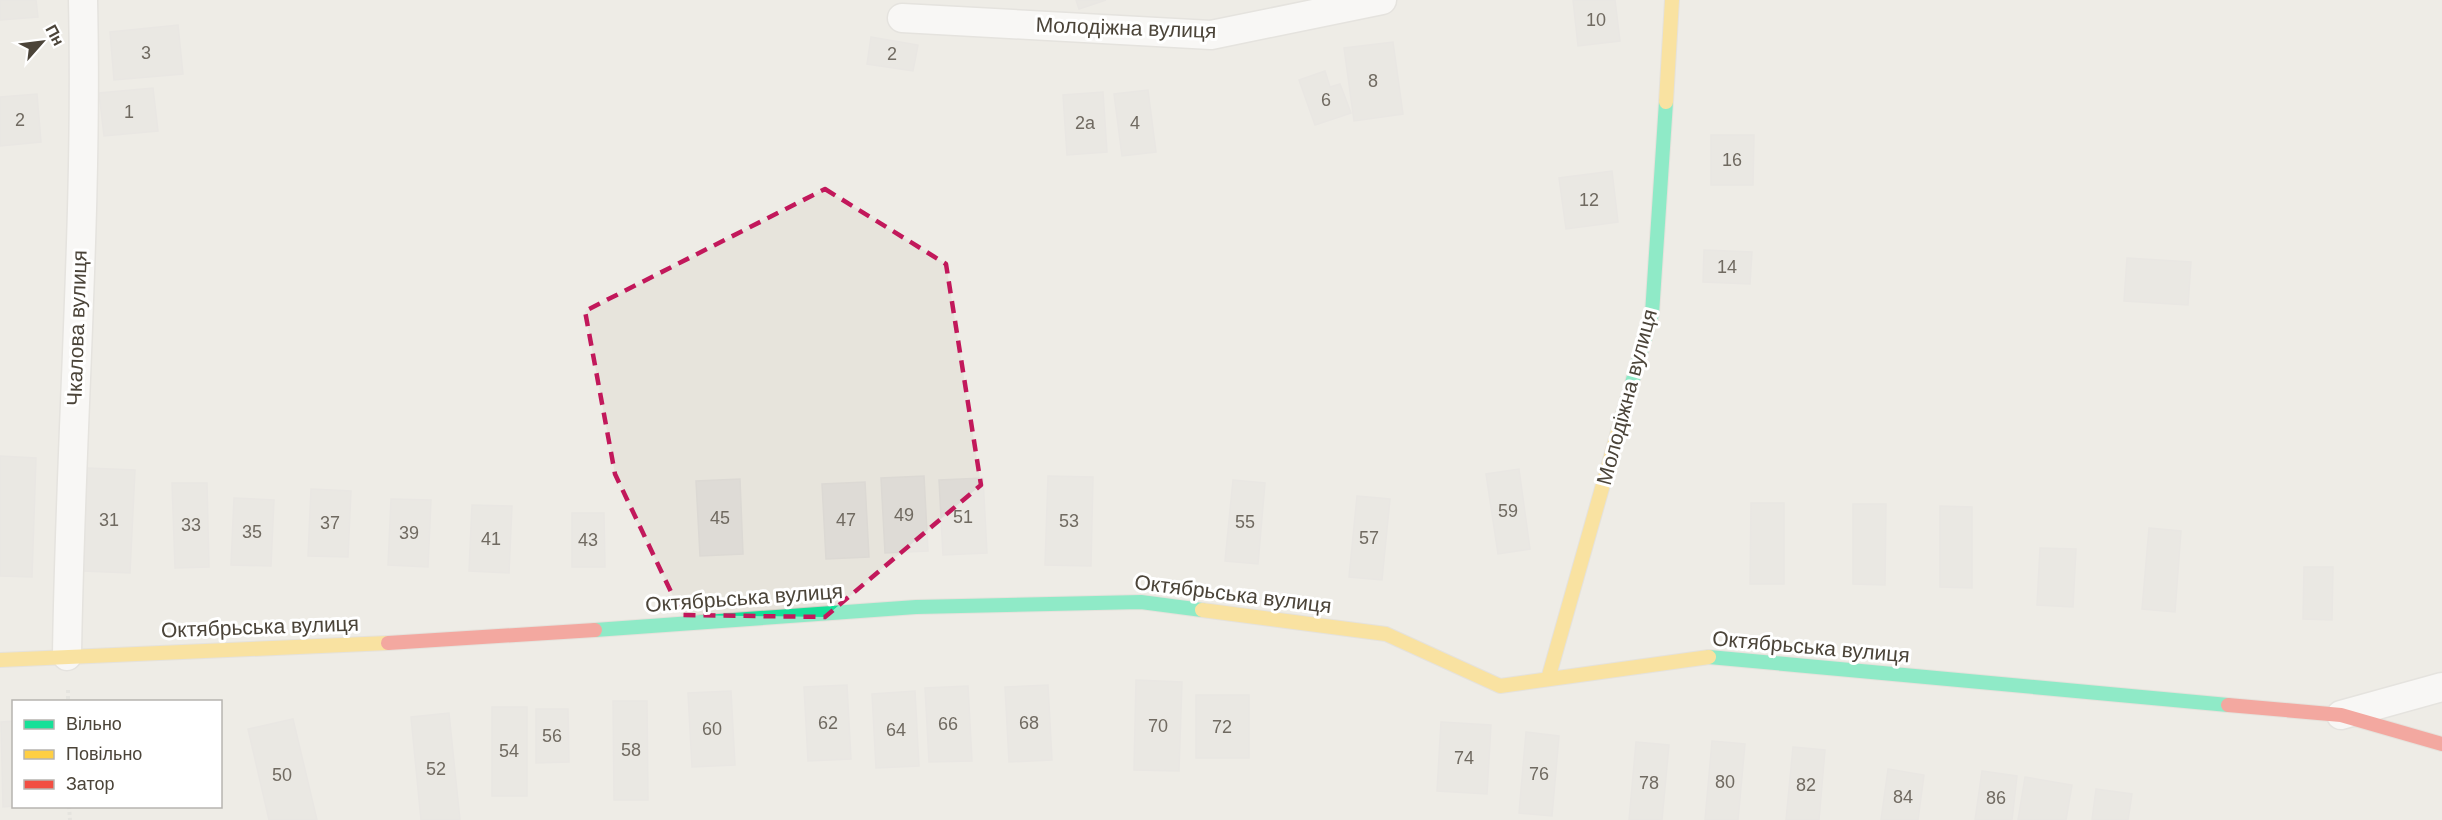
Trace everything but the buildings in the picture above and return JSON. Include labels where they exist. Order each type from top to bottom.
[{"type":"street","name":"Чкалова вулиця","points":[[67,656],[68,549],[85,83],[83,0]]},
{"type":"street","name":"Молодіжна вулиця","points":[[902,18],[1211,35],[1382,0]]},
{"type":"street","name":"Молодіжна вулиця","points":[[1548,680],[1652,314],[1672,0]]},
{"type":"street","name":"Октябрьська вулиця","points":[[0,660],[461,640],[916,607],[1141,602],[1386,634],[1500,686],[1706,657],[2341,715],[2442,744]]},
{"type":"street","points":[[2341,715],[2442,687]]},
{"type":"highlighted area","points":[[825,189],[946,264],[981,485],[825,617],[682,615],[615,474],[585,311]]},
{"type":"shaded area","points":[[0,0],[2442,0],[2442,820],[0,820]]},
{"type":"traffic: fast","points":[[1623,414],[1652,314],[1666,102]]},
{"type":"traffic: fast","points":[[595,630],[916,607],[1141,602],[1202,610]]},
{"type":"traffic: fast","points":[[1709,657],[2228,705]]},
{"type":"traffic: slow","points":[[1666,102],[1672,0]]},
{"type":"traffic: slow","points":[[1548,679],[1623,414]]},
{"type":"traffic: slow","points":[[1202,610],[1386,634],[1500,686],[1709,657]]},
{"type":"traffic: slow","points":[[0,660],[388,643]]},
{"type":"traffic: jam","points":[[388,643],[595,630]]},
{"type":"traffic: jam","points":[[2228,705],[2341,715],[2442,744]]}]
